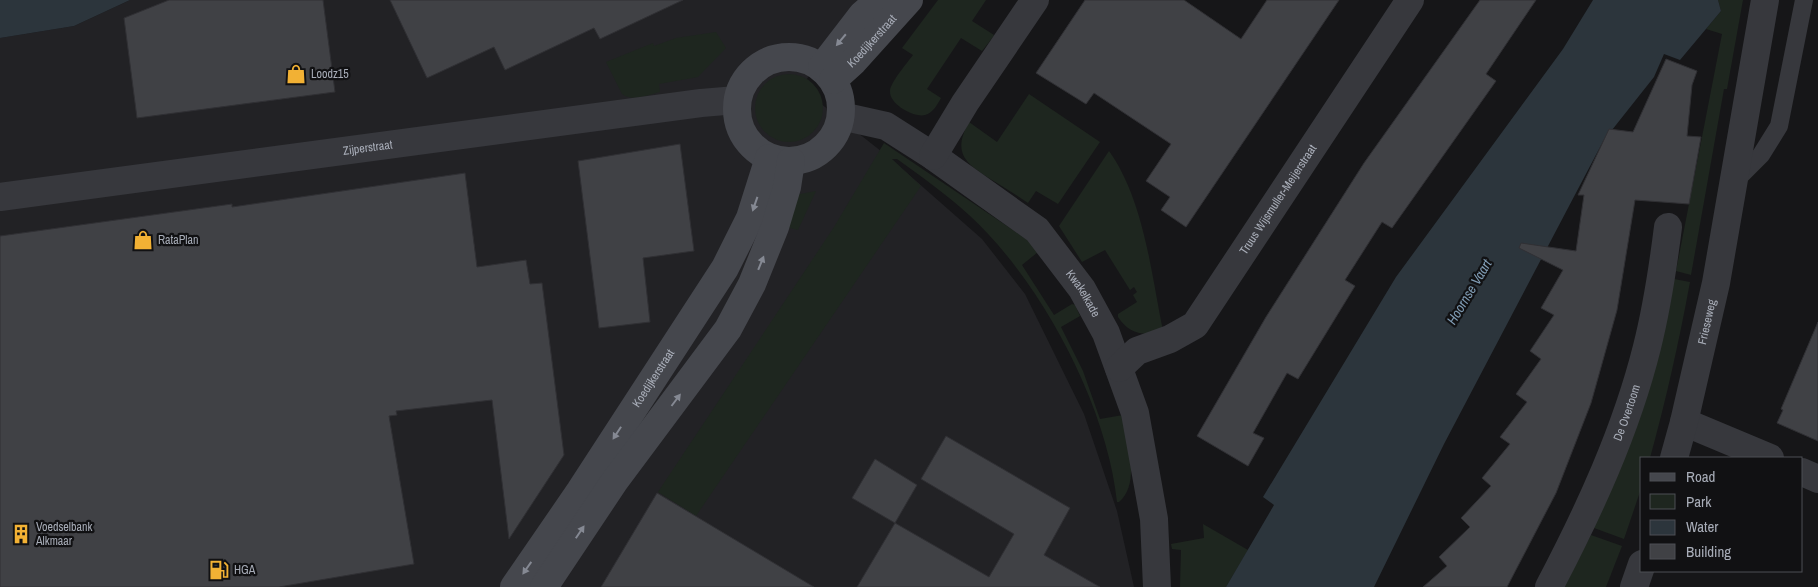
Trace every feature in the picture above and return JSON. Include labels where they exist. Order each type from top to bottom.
[{"type":"main road","name":"Koedijkerstraat","points":[[828,74],[862,15],[879,0]]},
{"type":"main road","name":"Koedijkerstraat","points":[[828,74],[854,61],[909,0]]},
{"type":"main road","points":[[790,56],[807,59],[828,74],[839,91],[841,116],[835,134],[824,148],[808,158],[780,159],[754,148],[743,135],[737,118],[737,100],[741,86],[750,74],[761,64],[774,58],[790,56]]},
{"type":"main road","name":"Koedijkerstraat","points":[[514,587],[580,491],[725,268],[780,159]]},
{"type":"main road","points":[[544,587],[614,482],[728,329],[752,284],[775,227],[780,159]]},
{"type":"street","points":[[933,156],[965,103],[1034,0]]},
{"type":"street","name":"Truus Wijsmuller-Meijerstraat","points":[[1119,368],[1137,352],[1170,339],[1195,325],[1410,0]]},
{"type":"street","name":"Frieseweg","points":[[1674,457],[1716,283],[1765,0]]},
{"type":"street","name":"Zijperstraat","points":[[0,197],[701,103],[737,100]]},
{"type":"street","name":"Kwakelkade","points":[[841,116],[886,126],[933,156],[1037,230],[1082,289],[1106,333],[1135,413],[1154,519],[1157,587]]},
{"type":"street","name":"De Overtoom","points":[[1549,587],[1582,525],[1628,411],[1647,348],[1662,273],[1668,226]]},
{"type":"street","points":[[1684,422],[1768,457]]},
{"type":"street","points":[[1803,472],[1818,478]]},
{"type":"street","points":[[1634,587],[1640,570]]},
{"type":"lane","points":[[1732,184],[1762,155],[1779,126],[1804,0]]},
{"type":"shaded area","points":[[130,0],[859,0],[801,88],[891,159],[982,239],[1025,294],[1084,414],[1117,511],[1134,587],[0,587],[0,38],[74,26]]},
{"type":"green space","points":[[938,0],[986,0],[972,21],[994,35],[982,51],[961,38],[927,89],[941,98],[930,112],[920,115],[909,112],[898,105],[891,96],[890,91],[896,78],[913,55],[902,48]]},
{"type":"green space","points":[[1718,0],[1743,0],[1727,89],[1724,89],[1691,275],[1676,271],[1722,34],[1706,29],[1721,11]]},
{"type":"green space","points":[[716,32],[726,48],[698,77],[659,84],[660,92],[650,95],[635,98],[622,94],[606,62],[653,43],[654,46],[676,38]]},
{"type":"green space","points":[[789,74],[802,77],[813,84],[820,95],[823,108],[820,121],[813,132],[802,139],[789,142],[776,139],[765,132],[758,121],[755,108],[758,95],[765,84],[776,77]]},
{"type":"green space","points":[[1029,94],[1100,142],[1058,204],[1036,191],[1028,203],[975,169],[964,157],[962,150],[961,142],[969,122],[997,142]]},
{"type":"green space","points":[[884,143],[1035,245],[1038,252],[1022,265],[1054,315],[1072,304],[1075,305],[1080,316],[1061,327],[1083,371],[1100,419],[1123,415],[1131,461],[1131,473],[1126,494],[1119,502],[1117,502],[1111,465],[1100,426],[1085,386],[1045,309],[996,242],[943,193],[897,159],[892,159],[921,186],[696,516],[658,492],[834,227]]},
{"type":"green space","points":[[1109,151],[1121,170],[1131,192],[1145,237],[1163,331],[1156,333],[1138,333],[1122,323],[1118,314],[1137,302],[1133,295],[1137,292],[1134,287],[1130,290],[1105,250],[1082,262],[1059,226]]},
{"type":"green space","points":[[816,191],[798,230],[786,227],[795,195]]},
{"type":"green space","points":[[1674,279],[1690,282],[1672,371],[1656,436],[1650,457],[1640,457],[1640,492],[1624,539],[1594,528]]},
{"type":"green space","points":[[1203,524],[1248,550],[1226,587],[1180,587],[1181,550],[1172,549],[1171,544],[1204,538]]},
{"type":"green space","points":[[1591,535],[1622,546],[1606,587],[1564,587]]},
{"type":"water","points":[[0,0],[130,0],[74,26],[0,38]]},
{"type":"water","name":"Hoornse Vaart","points":[[1593,0],[1718,0],[1721,11],[1680,60],[1664,54],[1654,77],[1612,130],[1609,130],[1444,444],[1374,587],[1226,587],[1274,505],[1263,497],[1396,277],[1563,49]]},
{"type":"building","points":[[169,0],[323,0],[335,92],[137,118],[124,18]]},
{"type":"building","points":[[390,0],[683,0],[600,39],[594,28],[505,70],[494,47],[427,78]]},
{"type":"building","points":[[1085,0],[1184,0],[1241,39],[1267,0],[1339,0],[1186,227],[1161,210],[1170,197],[1146,181],[1171,144],[1094,93],[1086,104],[1036,73]]},
{"type":"building","points":[[1480,0],[1536,0],[1486,74],[1496,81],[1392,228],[1382,222],[1345,280],[1355,286],[1298,379],[1287,373],[1253,433],[1264,438],[1248,466],[1197,436],[1266,317],[1364,163]]},
{"type":"building","points":[[1666,59],[1697,71],[1692,85],[1687,136],[1701,137],[1689,204],[1635,200],[1617,310],[1591,403],[1556,493],[1507,587],[1423,587],[1447,566],[1439,557],[1470,527],[1461,518],[1491,486],[1482,478],[1510,444],[1500,437],[1527,402],[1516,394],[1541,359],[1530,351],[1554,315],[1541,308],[1563,270],[1519,248],[1521,243],[1576,251],[1584,195],[1578,195],[1609,129],[1633,132]]},
{"type":"building","points":[[680,144],[694,251],[643,258],[650,322],[599,328],[578,161]]},
{"type":"building","points":[[465,173],[477,267],[526,260],[530,284],[542,283],[564,455],[509,539],[492,400],[396,411],[397,415],[389,416],[414,564],[279,587],[0,587],[0,236],[232,204],[232,207]]},
{"type":"building","points":[[1818,322],[1818,441],[1777,423],[1783,410],[1781,409]]},
{"type":"building","points":[[946,436],[1070,508],[1044,555],[1100,587],[857,587],[895,523],[989,577],[1014,534],[921,479]]},
{"type":"building","points":[[875,459],[917,485],[895,523],[852,498]]},
{"type":"building","points":[[657,493],[814,587],[601,587]]},
{"type":"place","name":"Loodz15","points":[[296,74]]},
{"type":"place","name":"RataPlan","points":[[143,240]]},
{"type":"place","name":"Voedselbank Alkmaar","points":[[21,534]]},
{"type":"place","name":"HGA","points":[[219,570]]}]
